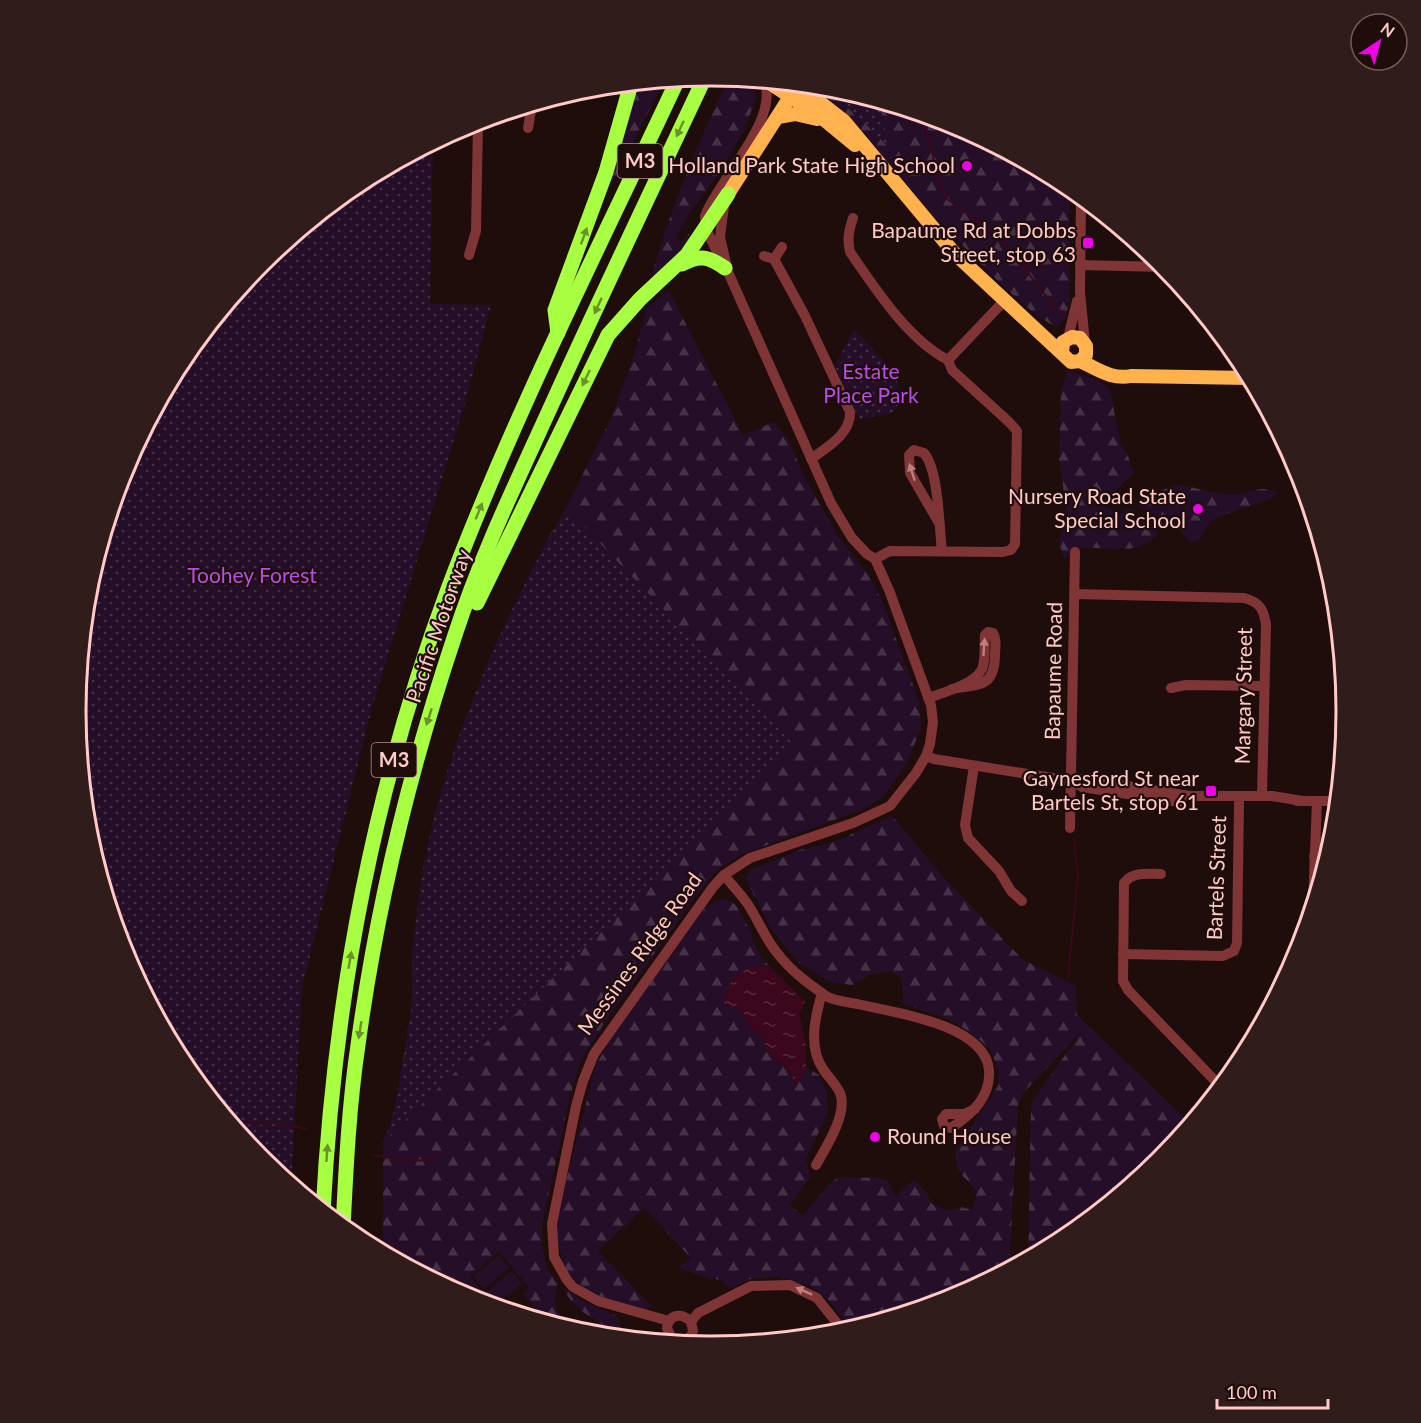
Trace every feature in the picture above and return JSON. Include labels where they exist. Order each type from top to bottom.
[{"type":"highway","name":"Pacific Motorway","points":[[344,1217],[350,1111],[356,1057],[376,929],[411,775],[455,635],[516,483],[700,86]]},
{"type":"highway","name":"Pacific Motorway","points":[[324,1202],[331,1103],[344,995],[378,821],[401,733],[435,627],[467,540],[512,432],[674,88]]},
{"type":"highway","points":[[558,333],[555,310],[606,172],[629,92]]},
{"type":"highway","points":[[447,661],[458,648],[484,586],[528,501],[602,347],[616,324],[692,249],[728,194]]},
{"type":"highway","points":[[674,268],[700,257],[712,259],[727,270]]},
{"type":"main road","name":"Messines Ridge Road","points":[[728,194],[778,117],[791,92]]},
{"type":"main road","points":[[797,93],[894,181]]},
{"type":"main road","points":[[800,93],[844,121],[955,254],[1071,362],[1084,351]]},
{"type":"main road","points":[[778,117],[803,114],[831,124]]},
{"type":"main road","points":[[1037,330],[1067,338],[1080,338],[1084,351],[1114,377],[1239,378]]},
{"type":"main road","points":[[1062,353],[1062,345],[1067,338]]},
{"type":"street","points":[[706,229],[704,220],[706,211],[756,132],[767,90]]},
{"type":"street","points":[[746,149],[791,92]]},
{"type":"street","points":[[528,128],[530,114]]},
{"type":"street","points":[[469,255],[476,231],[478,132]]},
{"type":"street","name":"Messines Ridge Road","points":[[727,270],[721,247],[720,231],[728,194]]},
{"type":"street","points":[[1081,209],[1080,292],[1084,351]]},
{"type":"street","points":[[853,219],[847,243],[850,252],[881,298],[934,352],[948,360],[952,370],[1017,431],[1017,538],[1014,546],[1008,552],[890,551],[875,559]]},
{"type":"street","name":"Messines Ridge Road","points":[[669,1321],[588,1297],[567,1280],[554,1257],[552,1224],[554,1209],[583,1081],[594,1054],[723,875],[763,852],[866,818],[890,806],[916,773],[926,756],[933,725],[928,698],[889,590],[875,559],[860,546],[841,522],[727,270],[706,229]]},
{"type":"street","points":[[782,247],[769,258],[805,316],[850,412],[850,420],[846,429],[812,459]]},
{"type":"street","points":[[1080,266],[1149,267]]},
{"type":"street","points":[[1067,338],[1080,292]]},
{"type":"street","points":[[948,360],[1005,300]]},
{"type":"street","points":[[939,523],[909,473],[909,455],[914,450],[923,452],[929,461],[938,501],[942,551]]},
{"type":"street","name":"Bapaume Road","points":[[1070,828],[1075,552]]},
{"type":"street","name":"Margary Street","points":[[1075,594],[1253,600],[1264,612],[1266,625],[1262,796]]},
{"type":"street","points":[[928,698],[952,690],[977,686],[992,675],[995,665],[993,633],[988,632],[985,635],[980,671],[952,690]]},
{"type":"street","points":[[1171,688],[1186,685],[1264,686]]},
{"type":"street","points":[[926,756],[1071,781],[1082,779],[1190,796],[1262,796],[1304,801]]},
{"type":"street","points":[[974,766],[965,831],[970,840],[999,871],[1022,901]]},
{"type":"street","points":[[1071,781],[1082,787],[1181,802],[1329,801]]},
{"type":"street","points":[[1314,874],[1317,801]]},
{"type":"street","name":"Bartels Street","points":[[1123,954],[1223,956],[1234,951],[1237,943],[1239,803]]},
{"type":"street","points":[[1161,874],[1134,875],[1129,877],[1125,883],[1122,975],[1126,988],[1215,1080]]},
{"type":"street","points":[[723,875],[748,904],[778,955],[794,971],[829,998],[927,1020],[964,1036],[979,1049],[988,1064],[989,1081],[983,1098],[975,1110]]},
{"type":"street","points":[[816,1165],[840,1118],[841,1095],[818,1062],[814,1046],[813,1035],[822,993]]},
{"type":"street","points":[[691,1322],[698,1313],[751,1286],[790,1286],[806,1291],[817,1298],[837,1323]]},
{"type":"street","name":"Messines Ridge Road","points":[[637,1313],[667,1335]]},
{"type":"street","points":[[671,1335],[669,1321],[672,1317],[680,1315],[691,1322],[693,1331],[691,1336]]},
{"type":"green space","points":[[725,87],[755,88],[756,98],[745,128],[722,169],[688,215],[676,238],[682,242],[689,233],[692,235],[689,243],[650,281],[666,229]]},
{"type":"green space","points":[[660,89],[612,184],[609,185],[637,91]]},
{"type":"green space","name":"Holland Park State High School","points":[[828,98],[872,108],[950,134],[1023,170],[1069,200],[1070,301],[1065,319],[1057,327],[1049,323],[1026,307],[999,282],[927,207],[872,142]]},
{"type":"green space","points":[[838,101],[881,111],[889,148],[856,115]]},
{"type":"green space","name":"Toohey Forest","points":[[433,152],[430,304],[491,305],[465,403],[371,711],[302,988],[292,1175],[241,1124],[191,1059],[169,1024],[133,951],[107,873],[91,793],[86,712],[91,630],[107,550],[133,472],[169,399],[191,364],[241,299],[298,242],[363,192]]},
{"type":"green space","points":[[669,291],[743,435],[774,422],[788,439],[806,480],[838,537],[870,577],[883,603],[919,701],[921,727],[908,761],[885,795],[866,808],[743,854],[717,870],[603,1025],[580,1062],[542,1224],[542,1246],[547,1269],[558,1283],[555,1300],[556,1308],[562,1318],[538,1312],[523,1294],[529,1288],[499,1251],[470,1277],[483,1293],[434,1272],[383,1244],[383,1142],[392,1122],[403,1062],[412,1001],[412,952],[422,880],[436,809],[447,773],[486,665],[542,549],[566,508],[610,420],[631,365],[647,307]]},
{"type":"green space","name":"Estate Place Park","points":[[854,329],[893,370],[903,397],[893,413],[859,419],[835,366]]},
{"type":"green space","points":[[1067,371],[1098,380],[1110,389],[1120,442],[1134,473],[1107,498],[1104,507],[1121,514],[1125,509],[1133,509],[1143,521],[1152,522],[1157,529],[1157,536],[1141,546],[1120,549],[1084,548],[1064,559],[1059,543],[1067,512],[1059,461],[1061,392]]},
{"type":"green space","points":[[1179,485],[1221,493],[1236,494],[1267,489],[1278,493],[1274,497],[1216,518],[1209,523],[1200,538],[1191,543],[1174,522],[1137,505],[1139,500]]},
{"type":"green space","points":[[566,508],[794,745],[383,1142],[392,1119],[400,1083],[412,1007],[412,957],[421,883],[430,835],[443,786],[458,738],[497,642]]},
{"type":"green space","points":[[892,816],[946,880],[1022,959],[1076,986],[1077,1015],[1185,1118],[1123,1181],[1058,1231],[1028,1250],[1031,1103],[1083,1030],[1024,1092],[1018,1105],[1009,1260],[950,1289],[872,1315],[844,1321],[830,1301],[810,1286],[781,1277],[750,1279],[730,1289],[719,1280],[679,1268],[690,1257],[644,1208],[598,1251],[652,1306],[641,1311],[595,1295],[579,1284],[566,1270],[557,1232],[560,1204],[596,1065],[615,1032],[703,910],[715,901],[727,899],[736,905],[751,932],[756,949],[768,965],[756,966],[741,1012],[748,1025],[764,1040],[767,1051],[788,1070],[797,1085],[806,1067],[819,1075],[827,1093],[828,1113],[806,1158],[810,1177],[790,1205],[803,1216],[829,1184],[839,1177],[879,1178],[888,1181],[895,1196],[914,1180],[927,1193],[931,1203],[948,1211],[961,1207],[972,1210],[977,1192],[957,1169],[955,1151],[998,1086],[999,1071],[989,1048],[970,1032],[948,1019],[904,1004],[901,978],[891,971],[870,975],[852,985],[830,982],[798,962],[771,929],[746,879],[750,869],[799,850],[834,842]]},
{"type":"green space","points":[[499,1255],[509,1268],[484,1290],[473,1276]]},
{"type":"green space","points":[[512,1271],[522,1284],[502,1300],[486,1292]]},
{"type":"green space","points":[[563,1288],[583,1301],[615,1315],[620,1320],[621,1330],[604,1327],[582,1312]]},
{"type":"water","points":[[768,965],[805,1001],[800,1014],[806,1047],[806,1067],[797,1085],[788,1070],[767,1051],[764,1040],[748,1025],[741,1012],[723,1003],[729,986],[738,974],[744,970]]},
{"type":"waterway","points":[[925,125],[938,177],[947,199],[991,231],[1006,245],[1050,301],[1066,316]]},
{"type":"waterway","points":[[1023,266],[1068,265]]},
{"type":"waterway","points":[[1068,978],[1078,875],[1074,839]]},
{"type":"waterway","points":[[239,1122],[274,1123],[307,1129]]},
{"type":"waterway","points":[[374,1155],[416,1161],[442,1155]]},
{"type":"place","name":"Holland Park State High School","points":[[967,166]]},
{"type":"place","name":"Bapaume Rd at Dobbs Street, stop 63","points":[[1088,243]]},
{"type":"place","name":"Nursery Road State Special School","points":[[1198,509]]},
{"type":"place","name":"Gaynesford St near Bartels St, stop 61","points":[[1211,791]]},
{"type":"place","name":"Round House","points":[[875,1137]]}]
